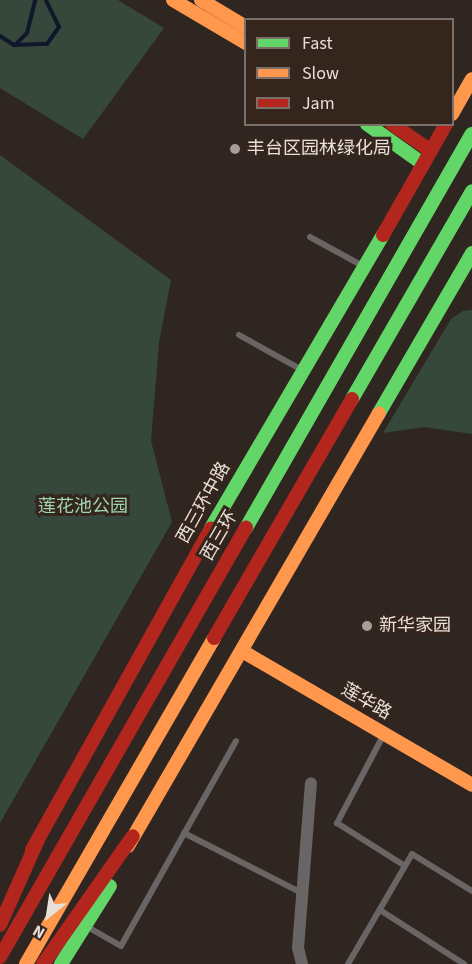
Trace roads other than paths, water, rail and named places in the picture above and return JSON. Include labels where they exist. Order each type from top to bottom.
[{"type":"main road","points":[[173,0],[244,42]]},
{"type":"main road","points":[[201,0],[244,26]]},
{"type":"main road","points":[[454,112],[472,79]]},
{"type":"main road","points":[[370,126],[423,164]]},
{"type":"main road","points":[[395,126],[431,151]]},
{"type":"main road","name":"西三环中路","points":[[0,902],[37,842],[262,435],[305,371],[445,126]]},
{"type":"main road","name":"西三环","points":[[0,957],[472,134]]},
{"type":"main road","points":[[26,964],[472,191]]},
{"type":"main road","points":[[61,964],[86,926],[133,836],[472,253]]},
{"type":"main road","points":[[456,282],[472,280]]},
{"type":"main road","name":"莲华路","points":[[242,651],[472,785]]},
{"type":"main road","points":[[43,964],[133,836]]},
{"type":"main road","points":[[0,925],[37,842]]},
{"type":"street","points":[[302,964],[298,948],[311,784]]},
{"type":"lane","points":[[310,237],[364,267]]},
{"type":"lane","points":[[239,335],[305,371]]},
{"type":"lane","points":[[384,734],[337,823],[405,866]]},
{"type":"lane","points":[[86,926],[121,946],[236,741]]},
{"type":"lane","points":[[184,833],[302,893]]},
{"type":"lane","points":[[348,964],[412,854],[472,891]]},
{"type":"lane","points":[[380,910],[464,964]]},
{"type":"waterway","points":[[15,45],[27,33],[35,0]]},
{"type":"waterway","points":[[0,36],[14,45],[47,44],[59,27],[46,0]]},
{"type":"place","name":"丰台区园林绿化局","points":[[235,149]]},
{"type":"place","name":"新华家园","points":[[367,626]]},
{"type":"park label","name":"莲花池公园","points":[[83,507]]}]
